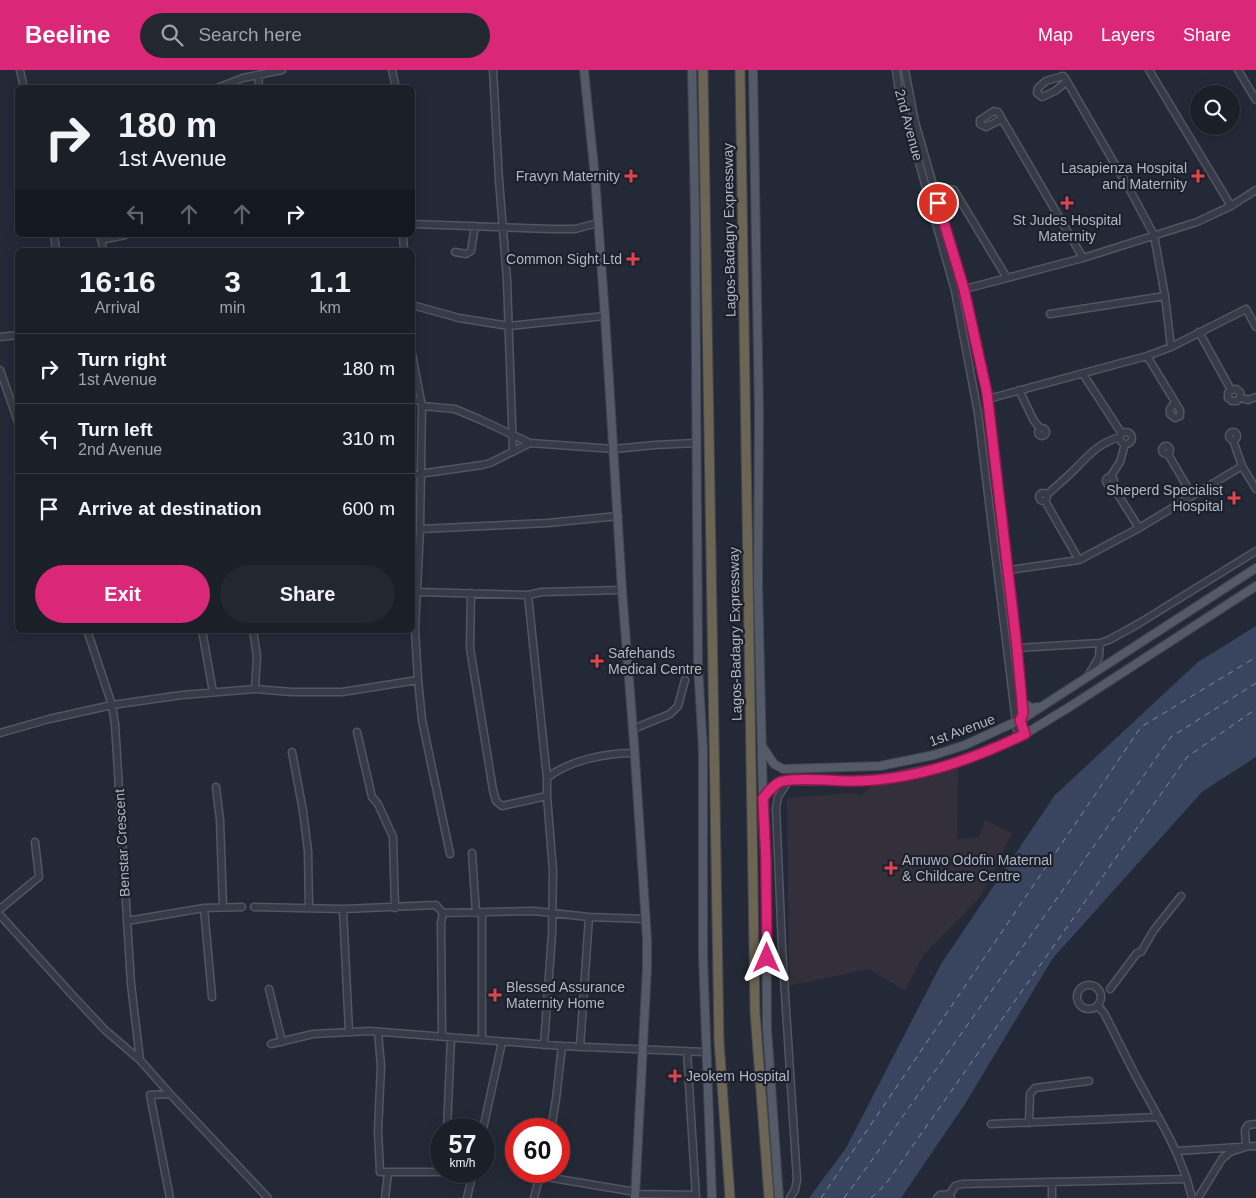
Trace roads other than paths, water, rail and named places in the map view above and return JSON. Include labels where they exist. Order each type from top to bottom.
[{"type":"highway","name":"Lagos-Badagry Expressway","points":[[703,70],[719,1041],[730,1198]]},
{"type":"highway","name":"Lagos-Badagry Expressway","points":[[740,70],[754,1002],[769,1198]]},
{"type":"main road","points":[[584,70],[605,316],[622,590],[646,919],[647,968],[635,1195]]},
{"type":"main road","points":[[692,70],[698,665],[703,751],[703,957],[712,1198]]},
{"type":"main road","name":"Lagos-Badagry Expressway","points":[[753,70],[759,394],[758,584],[766,862],[767,1028],[779,1198]]},
{"type":"main road","name":"1st Avenue","points":[[762,746],[774,764],[783,769],[869,768],[934,755],[965,745],[1016,722],[1256,568]]},
{"type":"main road","name":"1st Avenue","points":[[789,780],[856,781],[922,772],[944,766],[1022,735],[1071,706],[1256,586]]},
{"type":"main road","points":[[1022,702],[1026,706],[1034,708],[1042,705]]},
{"type":"main road","points":[[763,798],[776,784],[789,780]]},
{"type":"street","points":[[20,70],[23,85]]},
{"type":"street","points":[[225,85],[243,78],[282,70]]},
{"type":"street","points":[[392,70],[395,85]]},
{"type":"street","points":[[493,70],[509,326],[514,452]]},
{"type":"street","name":"2nd Avenue","points":[[896,70],[899,91],[956,291],[983,446],[1016,722],[1022,735]]},
{"type":"street","name":"2nd Avenue","points":[[905,70],[915,122],[932,186],[964,289],[988,399],[1009,570],[1022,702],[1023,714],[1016,722]]},
{"type":"street","points":[[1149,70],[1232,206]]},
{"type":"street","points":[[1238,70],[1256,100]]},
{"type":"street","points":[[258,75],[259,85]]},
{"type":"street","points":[[1066,82],[1132,192],[1154,235],[1165,296],[1171,347]]},
{"type":"street","points":[[1002,119],[1083,258]]},
{"type":"street","points":[[932,186],[954,190],[1007,278]]},
{"type":"street","points":[[956,291],[1083,258],[1197,222],[1232,206],[1256,190]]},
{"type":"street","points":[[415,224],[575,229],[598,223]]},
{"type":"street","points":[[455,252],[466,254],[471,251],[475,226]]},
{"type":"street","points":[[1050,314],[1165,296]]},
{"type":"street","points":[[415,306],[459,318],[509,326],[605,316]]},
{"type":"street","points":[[988,399],[1147,356],[1171,347],[1246,310],[1256,327]]},
{"type":"street","points":[[1199,332],[1231,390],[1236,389],[1240,392],[1240,397],[1248,400],[1256,397]]},
{"type":"street","points":[[0,337],[15,335]]},
{"type":"street","points":[[1147,356],[1175,402]]},
{"type":"street","points":[[0,370],[15,409]]},
{"type":"street","points":[[415,370],[421,403],[422,474],[415,630],[418,680],[422,720],[450,854]]},
{"type":"street","points":[[1083,374],[1124,444],[1120,462],[1111,476],[1114,482],[1112,484],[1139,528]]},
{"type":"street","points":[[1018,390],[1034,421],[1040,428]]},
{"type":"street","points":[[415,402],[455,409],[530,443],[614,449],[696,444]]},
{"type":"street","points":[[1079,560],[1046,498],[1082,460],[1108,441],[1126,432],[1130,432],[1132,440],[1129,444],[1124,444]]},
{"type":"street","points":[[1233,440],[1242,466],[1256,489]]},
{"type":"street","points":[[415,475],[482,466],[530,443]]},
{"type":"street","points":[[1168,454],[1192,495]]},
{"type":"street","points":[[1009,570],[1079,560],[1139,528],[1242,466]]},
{"type":"street","points":[[420,529],[548,523],[618,516]]},
{"type":"street","points":[[1017,648],[1100,643],[1109,640],[1256,551]]},
{"type":"street","points":[[417,592],[528,594],[622,590]]},
{"type":"street","points":[[471,593],[470,648],[496,801],[502,806],[547,796]]},
{"type":"street","points":[[528,594],[547,778],[552,871],[552,934],[544,1045]]},
{"type":"street","name":"Benstar Crescent","points":[[88,633],[112,705],[120,790],[126,921],[140,1060]]},
{"type":"street","points":[[203,633],[213,692]]},
{"type":"street","points":[[253,633],[257,656],[255,689]]},
{"type":"street","points":[[1086,678],[1099,657],[1100,643]]},
{"type":"street","points":[[0,733],[49,719],[112,705],[182,695],[255,689],[292,692],[342,692],[418,680]]},
{"type":"street","points":[[633,729],[670,714],[678,706],[685,680]]},
{"type":"street","points":[[357,732],[372,797],[378,804],[393,837],[395,908]]},
{"type":"street","points":[[292,752],[308,851],[309,907]]},
{"type":"street","points":[[547,778],[554,773],[584,761],[612,754],[634,753]]},
{"type":"street","points":[[789,780],[778,797],[776,808],[782,947],[797,1180],[795,1190],[790,1198]]},
{"type":"street","points":[[216,787],[220,814],[223,907]]},
{"type":"street","points":[[0,909],[39,877],[35,842]]},
{"type":"street","points":[[472,853],[479,913],[482,1040]]},
{"type":"street","points":[[1110,989],[1137,953],[1141,952],[1154,930],[1181,896]]},
{"type":"street","points":[[254,907],[343,909],[436,905],[442,913],[442,1036]]},
{"type":"street","points":[[126,921],[204,908],[242,907]]},
{"type":"street","points":[[204,908],[212,997]]},
{"type":"street","points":[[343,909],[349,1032]]},
{"type":"street","points":[[442,913],[534,911],[589,917],[646,919]]},
{"type":"street","points":[[0,915],[105,1030],[140,1060],[268,1198]]},
{"type":"street","points":[[580,1047],[589,917]]},
{"type":"street","points":[[1089,984],[1099,988],[1102,997],[1098,1006],[1089,1010],[1080,1006],[1076,996],[1080,987],[1089,984]]},
{"type":"street","points":[[269,989],[282,1042]]},
{"type":"street","points":[[1098,1006],[1104,1013],[1177,1151],[1192,1198]]},
{"type":"street","points":[[271,1044],[314,1034],[378,1032],[544,1045],[706,1052]]},
{"type":"street","points":[[378,1032],[381,1066],[378,1130],[379,1171],[430,1172]]},
{"type":"street","points":[[447,1118],[451,1037]]},
{"type":"street","points":[[485,1118],[502,1042]]},
{"type":"street","points":[[553,1118],[562,1046]]},
{"type":"street","points":[[570,1180],[635,1195],[696,1196],[687,1051]]},
{"type":"street","points":[[1029,1123],[1030,1094],[1035,1088],[1089,1081]]},
{"type":"street","points":[[170,1094],[150,1095],[170,1198]]},
{"type":"street","points":[[991,1124],[1158,1117]]},
{"type":"street","points":[[1246,1147],[1245,1130],[1248,1125],[1256,1124]]},
{"type":"street","points":[[1177,1151],[1256,1146]]},
{"type":"street","points":[[1198,1198],[1222,1160],[1230,1152],[1246,1147]]},
{"type":"street","points":[[386,1198],[388,1172]]},
{"type":"street","points":[[937,1198],[940,1195],[951,1196],[954,1186],[962,1184],[1187,1179]]},
{"type":"street","points":[[1052,1182],[1052,1198]]},
{"type":"street","points":[[467,1198],[471,1183]]},
{"type":"street","points":[[534,1198],[538,1183]]},
{"type":"water","points":[[1256,626],[1256,757],[1202,792],[1053,958],[965,1104],[901,1198],[809,1198],[846,1148],[941,964],[1055,795],[1198,662]]},
{"type":"place","name":"Fravyn Maternity","points":[[631,176]]},
{"type":"place","name":"Lasapienza Hospital and Maternity","points":[[1198,176]]},
{"type":"place","name":"St Judes Hospital Maternity","points":[[1067,203]]},
{"type":"place","name":"Common Sight Ltd","points":[[633,259]]},
{"type":"place","name":"Sheperd Specialist Hospital","points":[[1234,498]]},
{"type":"place","name":"Safehands Medical Centre","points":[[597,661]]},
{"type":"place","name":"Amuwo Odofin Maternal & Childcare Centre","points":[[891,868]]},
{"type":"place","name":"Blessed Assurance Maternity Home","points":[[495,995]]},
{"type":"place","name":"Jeokem Hospital","points":[[675,1076]]}]
